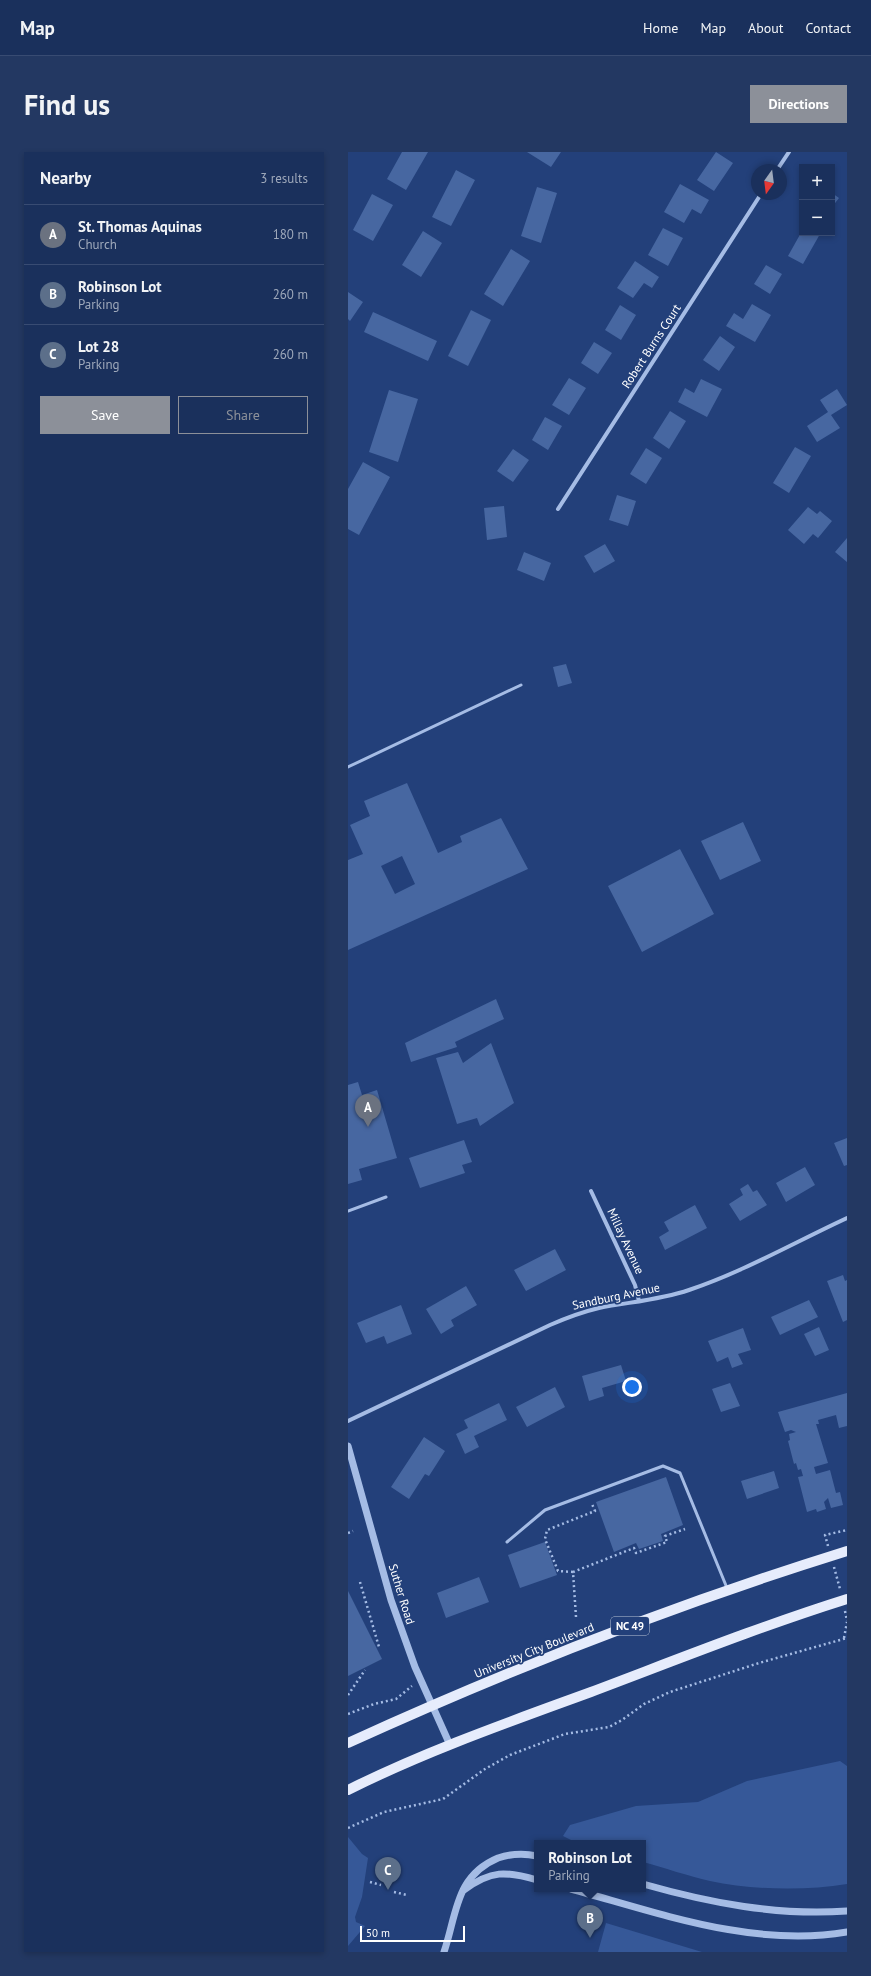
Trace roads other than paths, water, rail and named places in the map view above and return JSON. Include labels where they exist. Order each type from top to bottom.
[{"type":"main road","name":"University City Boulevard","points":[[348,1743],[468,1690],[599,1638],[728,1590],[847,1551]]},
{"type":"main road","points":[[348,1790],[382,1773],[450,1745],[770,1625],[847,1599]]},
{"type":"street","points":[[781,164],[789,152]]},
{"type":"street","name":"Robert Burns Court","points":[[558,509],[757,200]]},
{"type":"street","name":"Millay Avenue","points":[[591,1191],[635,1285],[639,1301]]},
{"type":"street","name":"Sandburg Avenue","points":[[348,1421],[550,1324],[570,1316],[598,1309],[688,1290],[726,1275],[847,1218]]},
{"type":"street","name":"Suther Road","points":[[348,1446],[391,1600],[415,1667],[450,1745]]},
{"type":"street","points":[[444,1952],[458,1901],[470,1876],[486,1864],[501,1857],[514,1854],[534,1856]]},
{"type":"street","points":[[463,1891],[486,1876],[496,1873],[513,1874],[534,1879]]},
{"type":"street","points":[[646,1885],[710,1901],[749,1908],[798,1912],[847,1911]]},
{"type":"street","points":[[591,1892],[690,1921],[738,1931],[800,1936],[826,1935],[847,1932]]},
{"type":"lane","points":[[348,767],[521,685]]},
{"type":"lane","points":[[348,1211],[386,1197]]},
{"type":"lane","points":[[507,1542],[545,1510],[663,1466],[680,1473],[728,1590]]},
{"type":"place","name":"St. Thomas Aquinas","points":[[368,1127]]},
{"type":"place","name":"Lot 28","points":[[388,1890]]},
{"type":"place","name":"Robinson Lot","points":[[590,1938]]}]
